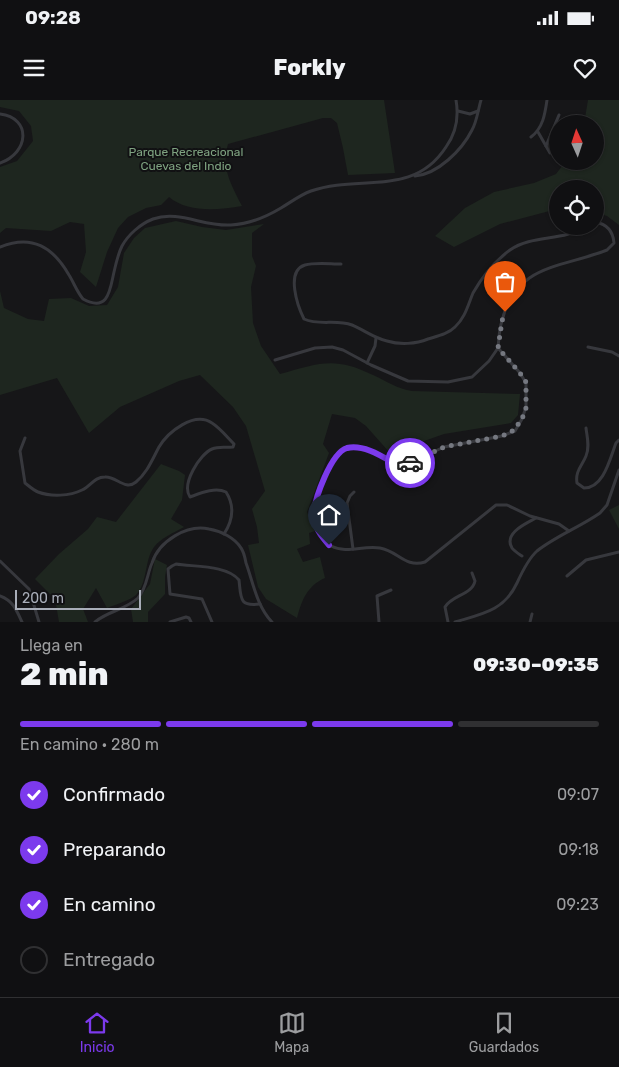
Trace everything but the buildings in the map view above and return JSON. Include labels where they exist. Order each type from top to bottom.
[{"type":"street","points":[[412,176],[434,162],[445,149],[454,130],[458,111],[456,100]]},
{"type":"street","points":[[0,247],[19,242],[33,243],[47,248],[57,257],[83,299],[99,303],[106,298],[110,290],[116,263],[123,244],[138,228],[152,220],[174,216],[214,225],[240,224],[271,214],[299,196],[317,189],[385,182],[423,175],[437,167],[457,150],[469,135],[481,100]]},
{"type":"street","points":[[532,137],[538,132],[544,117],[547,100]]},
{"type":"street","points":[[458,111],[467,114],[478,111]]},
{"type":"street","points":[[0,114],[7,115],[15,120],[21,129],[23,138],[22,145],[17,153],[0,163]]},
{"type":"street","points":[[538,132],[549,151]]},
{"type":"street","points":[[546,146],[549,139]]},
{"type":"street","points":[[275,360],[315,348],[332,347],[343,350],[408,381],[448,382],[472,377],[492,358],[498,348],[502,321],[514,291],[534,274],[550,267],[590,257],[607,250],[614,242],[613,233],[604,225]]},
{"type":"street","points":[[341,264],[304,266],[298,270],[294,277],[294,290],[304,319],[311,322],[334,321],[351,325],[376,338],[389,342],[417,343],[446,333],[456,326],[465,314],[474,293],[488,271],[506,254],[527,242],[567,235]]},
{"type":"street","points":[[367,363],[375,346],[376,338]]},
{"type":"street","points":[[588,347],[612,352],[619,356]]},
{"type":"street","points":[[498,348],[526,382],[526,408],[522,419],[514,430],[502,436],[444,447],[402,466],[358,447],[346,448],[330,464],[318,498],[314,515],[319,534],[329,545],[340,549],[377,547],[411,564],[417,564],[425,562],[496,505],[507,505],[536,518],[559,524],[570,531]]},
{"type":"street","points":[[25,438],[20,451],[25,483],[37,492],[51,495],[70,494],[84,490],[97,478],[106,476],[132,485],[137,482],[150,466],[159,447],[166,438],[180,426],[200,419],[212,422],[234,444],[232,447],[220,447],[209,450],[197,464],[188,480],[187,487],[190,496],[200,492],[217,490],[226,492],[231,503],[232,518],[224,534]]},
{"type":"street","points":[[586,428],[587,451],[576,478],[577,482],[584,488],[594,486],[602,477],[619,440]]},
{"type":"street","points":[[455,622],[489,612],[503,603],[514,591],[524,567],[536,552],[588,522],[607,505],[619,470]]},
{"type":"street","points":[[353,549],[347,503],[354,492]]},
{"type":"street","points":[[522,556],[512,549],[510,541],[512,535],[520,527],[536,518]]},
{"type":"street","points":[[95,622],[102,616],[125,608],[139,597],[148,581],[152,562],[159,549],[183,531],[197,527],[224,534],[241,548],[260,604],[272,622]]},
{"type":"street","points":[[567,576],[586,560],[619,552]]},
{"type":"street","points":[[0,561],[29,590],[39,622]]},
{"type":"street","points":[[212,622],[202,599],[170,594],[168,569],[176,564],[223,570],[232,573],[240,580],[241,599],[244,603],[250,606],[260,604]]},
{"type":"street","points":[[448,622],[445,607],[450,600],[472,588],[475,581],[472,573]]},
{"type":"street","points":[[379,622],[377,596],[391,590]]},
{"type":"street","points":[[0,596],[8,599],[14,605],[22,622]]},
{"type":"street","points":[[530,622],[532,614]]},
{"type":"street","points":[[170,622],[186,617],[191,622]]},
{"type":"green space","name":"Parque Recreacional Cuevas del Indio","points":[[0,100],[384,100],[395,173],[348,175],[337,123],[331,118],[323,118],[228,144],[226,169],[242,206],[223,209],[194,208],[185,206],[169,197],[161,205],[146,208],[128,217],[118,228],[107,252],[96,287],[80,272],[86,252],[84,224],[70,222],[51,231],[6,228],[0,233],[0,167],[17,161],[33,141],[31,126],[19,111],[0,107]]},
{"type":"green space","points":[[588,100],[619,100],[619,225],[604,215],[604,180],[549,180],[549,211],[500,224],[454,247],[435,236],[465,208],[494,192],[534,183],[556,174],[559,170],[604,170],[604,115],[586,115]]},
{"type":"green space","points":[[176,221],[226,230],[264,224],[252,233],[252,256],[256,266],[251,287],[253,323],[261,346],[280,374],[317,364],[337,363],[360,369],[397,387],[412,391],[520,394],[518,415],[511,423],[444,434],[390,453],[366,426],[355,418],[332,414],[323,444],[329,453],[307,512],[315,531],[309,533],[310,544],[297,549],[303,562],[320,557],[325,578],[314,585],[306,594],[297,618],[266,599],[258,587],[248,545],[259,543],[252,509],[265,491],[246,426],[233,407],[200,375],[179,381],[120,407],[89,433],[57,378],[0,395],[0,291],[4,308],[28,319],[44,321],[49,299],[71,298],[89,306],[107,305],[118,287],[124,253],[134,238],[145,228]]},
{"type":"green space","points":[[161,464],[185,475],[182,500],[171,519],[184,527],[164,538],[154,547],[140,590],[134,597],[107,608],[96,588],[83,609],[88,622],[59,622],[55,599],[35,579],[59,554],[88,529],[97,517],[116,522]]},
{"type":"green space","points":[[619,505],[619,529],[609,510]]},
{"type":"green space","points":[[155,559],[167,565],[165,594],[148,612],[148,622],[133,622],[131,609],[150,584]]},
{"type":"way so far","points":[[410,463],[444,447],[509,434],[522,419],[526,408],[526,382],[498,348],[505,312]]},
{"type":"route","points":[[329,545],[319,534],[314,515],[330,464],[338,454],[346,448],[358,447],[397,465],[402,466],[410,463]]}]
